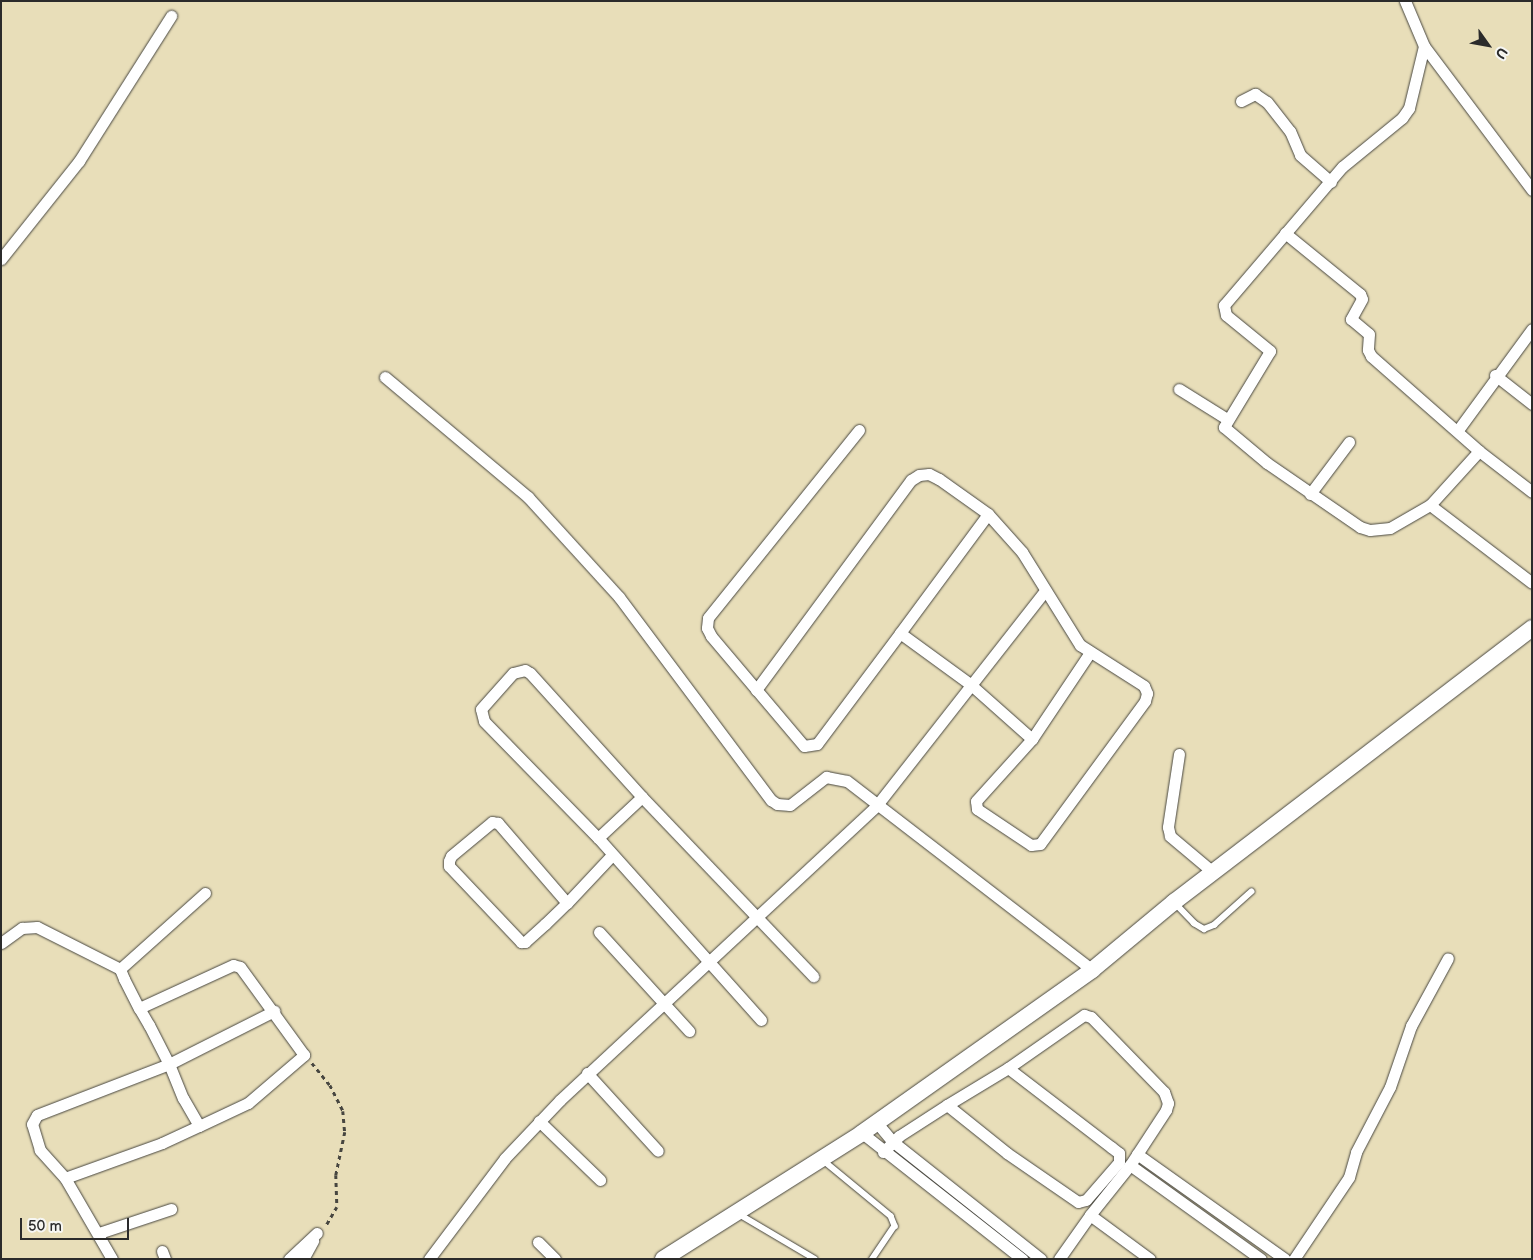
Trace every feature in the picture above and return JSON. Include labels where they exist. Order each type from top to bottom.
[{"type":"street","points":[[1405,1],[1424,46],[1532,190]]},
{"type":"street","points":[[1,259],[79,161],[171,16]]},
{"type":"street","points":[[1424,46],[1408,108],[1402,118],[1354,156],[1285,232],[1224,305],[1226,315],[1270,351],[1269,357],[1226,419],[1226,430],[1310,494],[1360,527],[1370,530],[1403,522],[1430,505],[1479,451]]},
{"type":"street","points":[[1241,101],[1255,94],[1267,102],[1290,131],[1300,155],[1331,182]]},
{"type":"street","points":[[1285,232],[1360,294],[1362,299],[1351,319],[1369,334],[1369,353],[1458,430],[1479,451],[1532,492]]},
{"type":"street","points":[[1458,430],[1496,375],[1532,329]]},
{"type":"street","points":[[1496,375],[1532,404]]},
{"type":"street","points":[[385,377],[528,496],[619,597],[771,800],[777,804],[790,805],[818,781],[835,776],[846,781],[1092,970]]},
{"type":"street","points":[[1179,389],[1226,419]]},
{"type":"street","points":[[859,430],[708,618],[707,628],[711,636],[796,738],[810,747],[822,738],[988,514]]},
{"type":"street","points":[[1310,494],[1349,442]]},
{"type":"street","points":[[756,690],[912,480],[929,474],[988,514],[1022,552],[1045,591],[1090,654],[1144,686],[1145,701],[1040,844],[1036,845],[1025,842],[976,805],[978,797],[1032,739],[1090,654]]},
{"type":"street","points":[[1430,505],[1532,583]]},
{"type":"street","points":[[429,1259],[505,1158],[539,1121],[587,1073],[877,806],[970,684],[1045,591]]},
{"type":"street","points":[[666,1258],[877,1123],[1092,970],[1174,902],[1532,628]]},
{"type":"street","points":[[900,633],[970,684],[1032,739]]},
{"type":"street","points":[[761,1020],[612,856],[598,838],[480,715],[481,709],[513,673],[525,670],[530,673],[642,797],[813,976]]},
{"type":"street","points":[[1179,754],[1168,827],[1170,836],[1214,873]]},
{"type":"street","points":[[598,838],[642,797]]},
{"type":"street","points":[[567,903],[498,824],[492,822],[486,826],[449,861],[449,866],[521,942],[525,942],[567,903],[612,856]]},
{"type":"street","points":[[120,970],[205,893]]},
{"type":"street","points":[[1,943],[22,928],[37,927],[120,970],[199,1126]]},
{"type":"street","points":[[599,932],[689,1031]]},
{"type":"street","points":[[1294,1259],[1349,1177],[1356,1152],[1390,1087],[1411,1026],[1448,958]]},
{"type":"street","points":[[65,1178],[162,1143],[248,1104],[304,1055],[244,971],[233,965],[140,1008]]},
{"type":"street","points":[[112,1259],[99,1233],[65,1178],[40,1150],[32,1131],[32,1124],[37,1115],[169,1064],[274,1011]]},
{"type":"street","points":[[883,1152],[892,1141],[1008,1068],[1077,1018],[1084,1015],[1091,1018],[1167,1097],[1166,1110],[1130,1165],[1058,1259]]},
{"type":"street","points":[[947,1105],[1069,1199],[1078,1202],[1086,1200],[1119,1162],[1119,1153],[1008,1068]]},
{"type":"street","points":[[587,1073],[658,1152]]},
{"type":"street","points":[[539,1121],[600,1180]]},
{"type":"street","points":[[877,1123],[892,1141],[1041,1259]]},
{"type":"street","points":[[862,1133],[883,1152],[1022,1259]]},
{"type":"street","points":[[1137,1154],[1285,1259]]},
{"type":"street","points":[[1130,1165],[1261,1259]]},
{"type":"street","points":[[99,1233],[171,1209]]},
{"type":"street","points":[[1090,1215],[1150,1259]]},
{"type":"street","points":[[288,1259],[317,1234]]},
{"type":"street","points":[[303,1259],[317,1234]]},
{"type":"street","points":[[538,1242],[555,1259]]},
{"type":"lane","points":[[1174,902],[1194,923],[1204,929],[1214,925],[1252,892]]},
{"type":"lane","points":[[823,1159],[891,1216],[895,1226],[873,1259]]},
{"type":"lane","points":[[736,1213],[815,1259]]},
{"type":"path","points":[[304,1055],[330,1085],[343,1111],[344,1132],[336,1175],[337,1207],[317,1234]]}]
